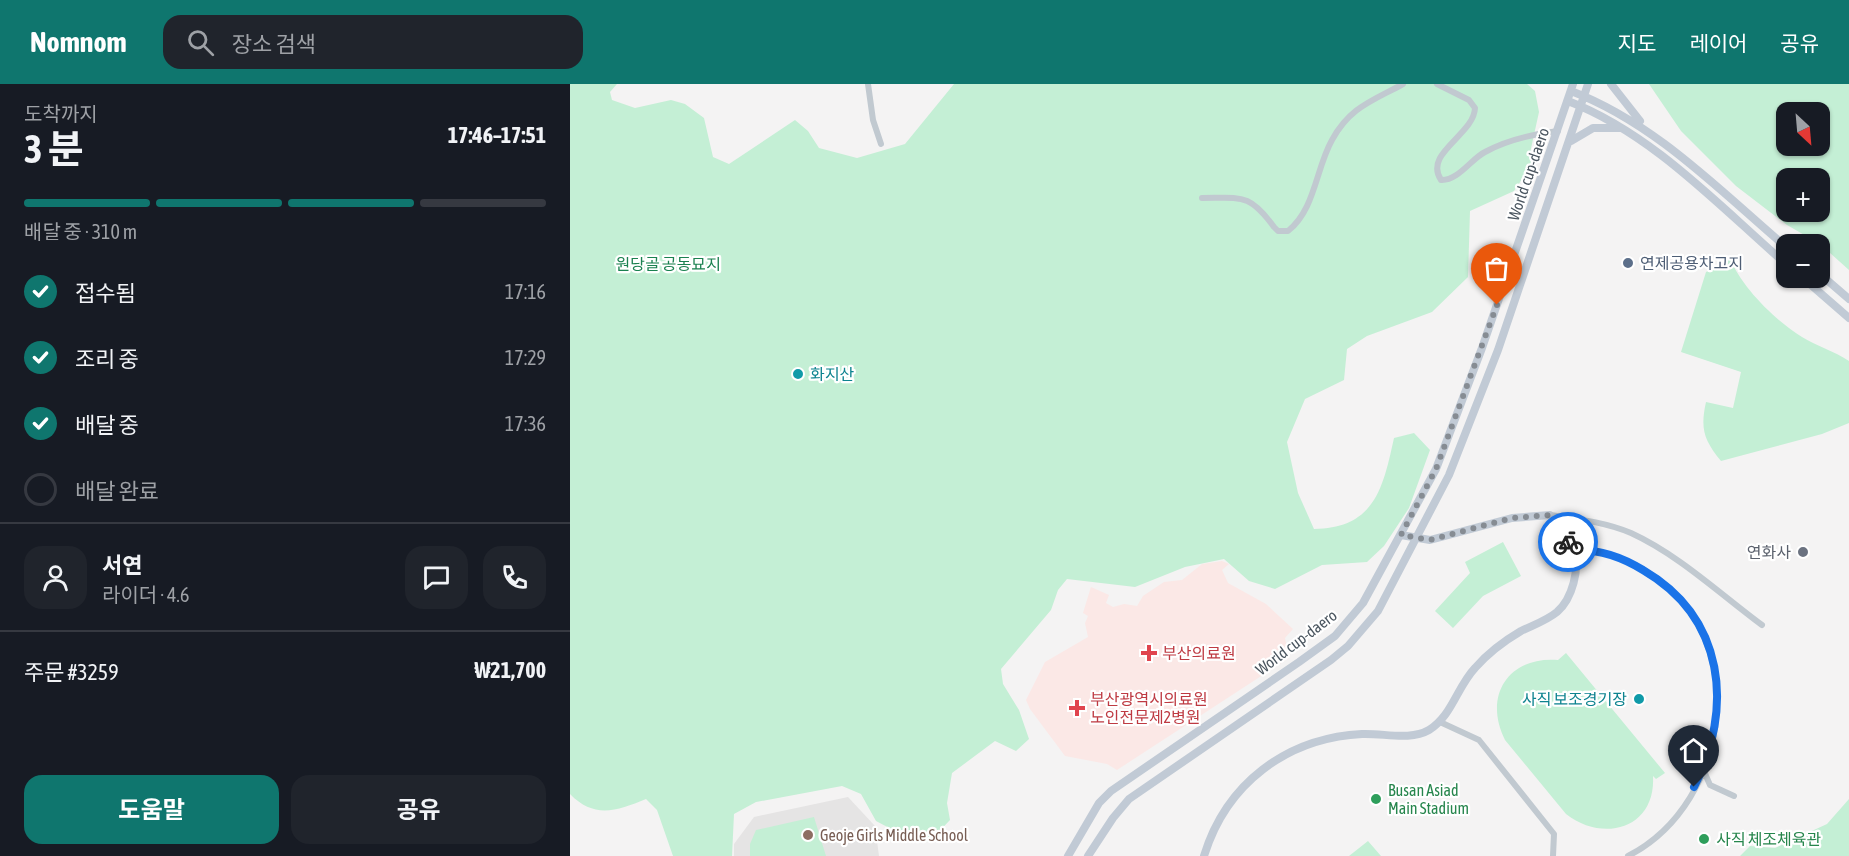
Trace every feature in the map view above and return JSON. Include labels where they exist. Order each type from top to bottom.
[{"type":"main road","name":"World cup-daero","points":[[1088,856],[1113,818],[1129,800],[1309,676],[1348,646],[1378,611],[1418,539],[1449,475],[1498,350],[1588,84]]},
{"type":"main road","points":[[1611,84],[1625,105],[1650,132],[1776,239]]},
{"type":"main road","name":"World cup-daero","points":[[1068,856],[1100,803],[1111,791],[1335,636],[1363,603],[1436,469],[1482,348],[1572,87]]},
{"type":"main road","points":[[1572,87],[1584,96],[1614,109],[1650,132]]},
{"type":"main road","points":[[1568,101],[1626,129],[1644,141],[1776,255]]},
{"type":"main road","points":[[1570,141],[1593,128],[1612,126],[1626,129]]},
{"type":"main road","points":[[1830,283],[1849,299]]},
{"type":"main road","points":[[1814,288],[1849,318]]},
{"type":"main road","points":[[1204,856],[1215,825],[1234,796],[1258,773],[1284,756],[1325,739],[1373,734],[1410,736],[1420,734],[1440,722],[1462,684],[1490,653],[1520,632],[1547,619],[1566,601],[1575,575],[1574,550],[1550,515],[1512,518],[1442,538],[1418,539],[1401,535]]},
{"type":"street","points":[[868,84],[873,120],[881,144]]},
{"type":"street","points":[[1202,198],[1240,198],[1252,202],[1278,231],[1288,231],[1305,209],[1331,140],[1365,102],[1403,84]]},
{"type":"street","points":[[1437,84],[1469,100],[1475,108],[1474,120],[1437,161],[1436,172],[1442,180],[1461,172],[1484,152],[1521,138],[1559,130]]},
{"type":"street","points":[[1550,515],[1609,526],[1650,543],[1681,563],[1762,625]]},
{"type":"street","points":[[1574,550],[1603,553],[1637,566],[1665,584],[1697,622],[1711,656],[1718,694],[1716,731],[1703,769],[1686,803],[1664,831],[1628,856]]},
{"type":"street","points":[[1440,722],[1479,740],[1554,834],[1553,856]]},
{"type":"street","points":[[1703,769],[1710,785],[1734,796]]},
{"type":"shaded area","points":[[1222,561],[1229,564],[1222,570],[1228,583],[1266,604],[1293,629],[1285,638],[1289,658],[1117,770],[1107,764],[1065,756],[1030,709],[1026,700],[1045,662],[1088,637],[1085,623],[1088,616],[1083,613],[1091,587],[1109,595],[1106,603],[1113,607],[1124,604],[1137,606],[1143,596],[1164,582],[1182,580],[1202,564]]},
{"type":"shaded area","name":"Geoje Girls Middle School","points":[[848,797],[875,826],[879,856],[734,856],[734,844],[754,817]]},
{"type":"green space","name":"원당골 공동묘지","points":[[570,84],[617,84],[610,92],[612,100],[635,108],[671,100],[685,104],[704,118],[713,157],[729,164],[795,120],[808,131],[819,148],[857,158],[905,144],[954,84],[1527,84],[1535,91],[1539,112],[1530,153],[1531,166],[1514,191],[1470,211],[1468,277],[1432,312],[1367,336],[1347,349],[1344,380],[1305,399],[1287,442],[1298,493],[1314,529],[1334,527],[1351,521],[1373,502],[1380,489],[1394,438],[1414,433],[1430,450],[1409,508],[1384,546],[1367,562],[1322,565],[1275,589],[1249,581],[1224,559],[1185,567],[1135,587],[1067,579],[1058,590],[1051,610],[1001,669],[1003,684],[1019,710],[1029,739],[1016,751],[995,741],[952,773],[947,803],[950,820],[929,842],[916,842],[876,821],[861,794],[842,786],[756,802],[734,814],[732,856],[673,856],[657,810],[646,799],[625,807],[597,810],[579,802],[570,794]]},
{"type":"green space","points":[[1649,84],[1849,84],[1849,270],[1830,253],[1830,234],[1803,234],[1783,222],[1830,222],[1830,168],[1776,168],[1776,217],[1736,186],[1681,131]]},
{"type":"green space","points":[[1730,258],[1751,292],[1781,322],[1802,337],[1849,361],[1849,423],[1822,434],[1721,461],[1715,454],[1705,434],[1703,420],[1706,402],[1733,408],[1741,372],[1681,352],[1706,272]]},
{"type":"green space","points":[[1503,542],[1521,576],[1483,596],[1453,628],[1435,611],[1470,573],[1465,562]]},
{"type":"green space","points":[[1566,653],[1665,773],[1656,779],[1653,776],[1652,794],[1646,808],[1637,819],[1624,826],[1611,829],[1596,828],[1580,823],[1566,814],[1505,740],[1499,724],[1497,708],[1499,694],[1513,672],[1540,660],[1558,660]]},
{"type":"green space","points":[[1849,799],[1849,856],[1740,856],[1750,846],[1775,848],[1827,824]]},
{"type":"green space","points":[[814,817],[826,856],[750,856],[750,844],[756,830]]},
{"type":"green space","points":[[1368,841],[1381,856],[1349,856]]},
{"type":"way so far","points":[[1497,305],[1436,469],[1401,535],[1430,540],[1512,518],[1550,515],[1568,542]]},
{"type":"place","name":"연제공용차고지","points":[[1628,263]]},
{"type":"place","name":"화지산","points":[[798,374]]},
{"type":"place","name":"연화사","points":[[1803,552]]},
{"type":"place","name":"부산의료원","points":[[1149,653]]},
{"type":"place","name":"사직 보조경기장","points":[[1639,699]]},
{"type":"place","name":"부산광역시의료원 노인전문제2병원","points":[[1077,708]]},
{"type":"place","name":"Busan Asiad Main Stadium","points":[[1376,799]]},
{"type":"place","name":"Geoje Girls Middle School","points":[[808,835]]},
{"type":"place","name":"사직 체조체육관","points":[[1704,839]]},
{"type":"route","points":[[1568,542],[1574,550],[1587,549],[1620,558],[1654,576],[1688,608],[1706,638],[1718,694],[1716,731],[1712,749],[1694,787]]}]
